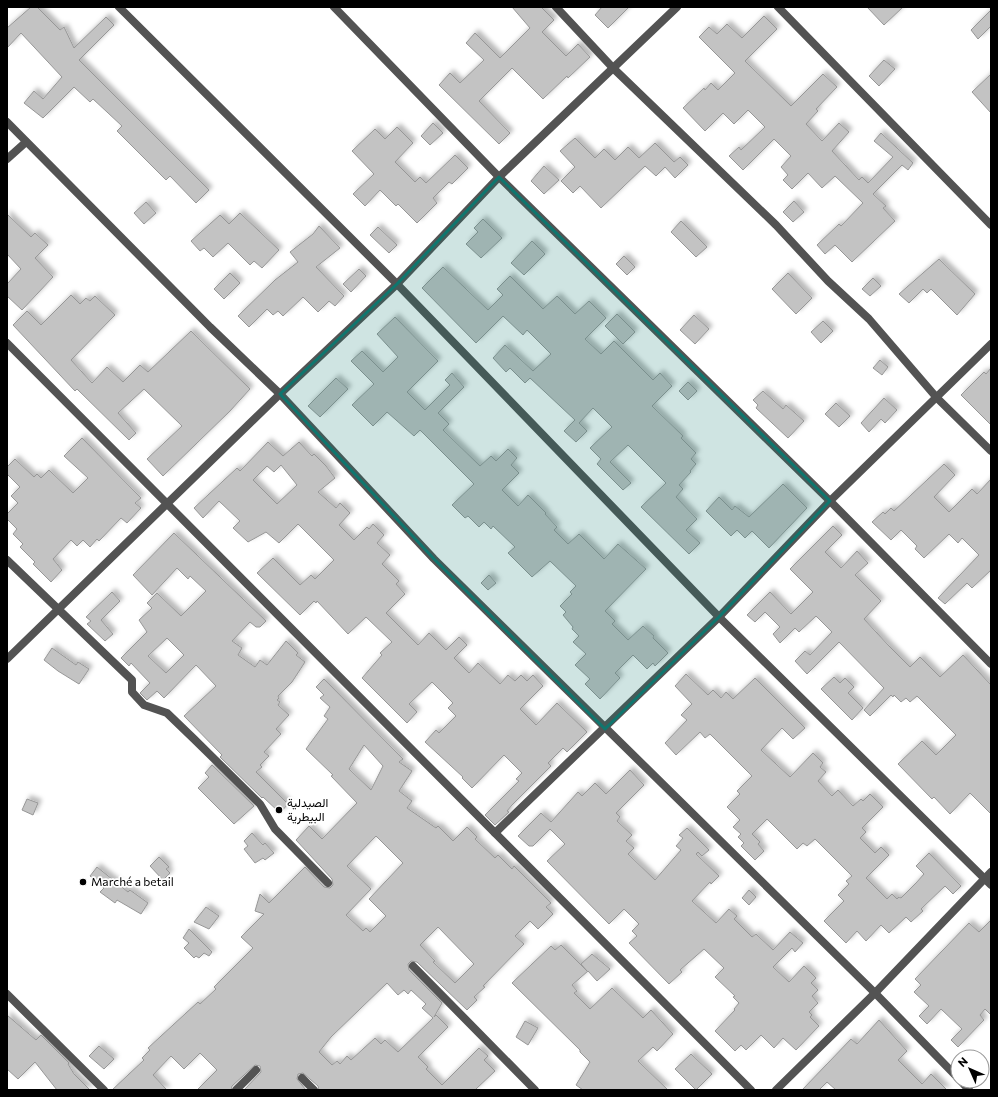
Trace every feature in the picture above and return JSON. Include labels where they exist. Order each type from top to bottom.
[{"type":"street","points":[[119,7],[397,284],[719,617],[991,885]]},
{"type":"street","points":[[334,7],[499,177],[830,501],[991,664]]},
{"type":"street","points":[[556,7],[613,68],[776,224],[828,281],[869,319],[937,398],[991,451]]},
{"type":"street","points":[[7,658],[280,394],[397,284],[499,177],[677,7]]},
{"type":"street","points":[[778,7],[991,225]]},
{"type":"street","points":[[7,122],[210,327],[280,394],[434,559],[605,729],[875,993],[950,1070]]},
{"type":"street","points":[[7,159],[26,142]]},
{"type":"street","points":[[7,343],[751,1090]]},
{"type":"street","points":[[495,833],[605,729],[719,617],[830,501],[991,344]]},
{"type":"street","points":[[7,560],[57,610],[132,680],[132,692],[144,706],[167,713],[260,804],[275,829],[328,883]]},
{"type":"street","points":[[776,1090],[875,993],[991,872]]},
{"type":"street","points":[[413,966],[535,1090]]},
{"type":"street","points":[[7,994],[104,1090]]},
{"type":"street","points":[[236,1090],[256,1070]]},
{"type":"street","points":[[302,1078],[314,1090]]},
{"type":"highlighted area","points":[[499,177],[830,501],[719,617],[605,729],[434,559],[280,394],[397,284]]},
{"type":"building","points":[[31,7],[37,7],[60,30],[64,27],[74,48],[106,17],[114,25],[79,60],[209,190],[196,203],[170,176],[166,180],[117,131],[122,126],[93,99],[90,102],[74,87],[43,118],[24,103],[34,91],[43,99],[62,77],[21,33],[7,48],[7,28]]},
{"type":"building","points":[[512,7],[541,7],[554,20],[542,32],[566,56],[578,44],[590,57],[543,99],[512,68],[479,101],[510,133],[499,144],[439,85],[450,73],[460,83],[484,60],[466,43],[475,33],[500,58],[530,28]]},
{"type":"building","points":[[602,7],[629,7],[608,28],[595,15]]},
{"type":"building","points":[[867,7],[903,7],[884,25]]},
{"type":"building","points":[[991,10],[991,26],[978,39],[971,30]]},
{"type":"building","points":[[764,16],[777,29],[745,61],[791,106],[823,74],[837,87],[816,109],[818,111],[806,124],[822,141],[839,123],[849,132],[832,151],[859,180],[862,177],[868,183],[893,157],[874,141],[881,133],[913,163],[908,170],[902,165],[873,194],[886,206],[883,208],[895,221],[852,262],[835,245],[825,254],[817,245],[839,224],[841,226],[863,203],[835,176],[822,188],[808,173],[792,189],[783,180],[788,175],[781,167],[791,156],[774,139],[743,170],[729,156],[739,147],[741,150],[765,127],[748,110],[734,124],[723,113],[705,131],[683,108],[704,88],[705,90],[711,83],[718,90],[735,73],[699,37],[709,27],[717,34],[727,24],[742,38]]},
{"type":"building","points":[[884,60],[895,69],[879,86],[869,76]]},
{"type":"building","points":[[991,74],[991,113],[972,92]]},
{"type":"building","points":[[433,123],[443,133],[430,145],[421,136]]},
{"type":"building","points":[[397,127],[413,143],[395,162],[415,182],[420,177],[426,183],[455,155],[468,168],[452,184],[449,182],[433,198],[437,203],[417,223],[398,204],[396,206],[380,190],[365,206],[353,194],[374,174],[352,151],[375,129],[385,139]]},
{"type":"building","points":[[575,138],[595,158],[604,149],[615,160],[628,147],[639,158],[655,143],[674,162],[680,157],[688,165],[675,178],[665,167],[656,176],[645,166],[601,208],[580,186],[573,193],[561,181],[575,167],[560,151]]},
{"type":"building","points":[[544,166],[559,180],[544,194],[531,181]]},
{"type":"building","points":[[794,201],[804,212],[793,222],[783,212]]},
{"type":"building","points":[[146,202],[156,213],[144,224],[134,213]]},
{"type":"building","points":[[240,213],[279,250],[262,268],[254,261],[250,265],[228,243],[213,257],[204,248],[200,251],[191,241],[220,215],[229,224]]},
{"type":"building","points":[[7,214],[31,237],[35,233],[48,245],[35,258],[53,277],[22,310],[7,296],[7,284],[21,269],[7,254]]},
{"type":"building","points":[[483,219],[502,238],[481,258],[466,244],[478,232],[474,228]]},
{"type":"building","points":[[681,221],[707,247],[696,257],[671,232]]},
{"type":"building","points":[[319,226],[340,248],[316,267],[344,296],[335,306],[329,301],[318,312],[303,297],[283,316],[278,311],[273,315],[267,309],[249,327],[238,316],[275,280],[298,262],[290,252],[313,234]]},
{"type":"building","points":[[378,227],[397,245],[389,253],[370,235]]},
{"type":"building","points":[[532,241],[545,254],[524,275],[511,263]]},
{"type":"building","points":[[624,256],[635,267],[627,275],[616,264]]},
{"type":"building","points":[[939,259],[975,294],[957,315],[931,289],[927,293],[923,289],[909,303],[899,294]]},
{"type":"building","points":[[443,267],[488,310],[503,295],[497,289],[510,276],[543,309],[557,296],[575,314],[589,301],[606,318],[585,339],[601,354],[614,341],[653,380],[660,373],[672,386],[652,406],[683,436],[681,438],[696,453],[691,459],[696,464],[679,485],[683,489],[676,497],[697,519],[686,530],[700,543],[689,554],[641,507],[666,483],[628,445],[610,462],[631,483],[623,490],[597,464],[601,459],[590,448],[612,427],[593,408],[579,423],[587,431],[576,442],[564,431],[575,420],[530,378],[525,383],[510,368],[506,372],[493,358],[505,345],[533,371],[551,354],[527,330],[523,335],[503,316],[476,343],[422,288]]},
{"type":"building","points":[[359,269],[366,276],[351,292],[343,284]]},
{"type":"building","points":[[230,273],[240,283],[224,299],[214,289]]},
{"type":"building","points":[[788,273],[812,298],[796,314],[772,289]]},
{"type":"building","points":[[873,278],[881,286],[870,296],[862,289]]},
{"type":"building","points":[[71,295],[80,304],[86,298],[90,301],[95,296],[115,315],[71,360],[92,383],[107,367],[123,382],[140,365],[148,372],[191,331],[250,389],[230,411],[163,476],[147,459],[182,426],[144,389],[118,413],[136,433],[129,440],[77,389],[75,391],[13,325],[27,311],[41,325]]},
{"type":"building","points":[[617,314],[635,332],[623,344],[605,326]]},
{"type":"building","points":[[694,315],[709,329],[695,344],[680,330]]},
{"type":"building","points":[[395,317],[438,361],[407,392],[425,410],[450,385],[445,380],[452,373],[464,387],[438,413],[449,424],[443,430],[480,466],[491,456],[496,461],[508,449],[517,458],[511,465],[519,473],[502,490],[518,506],[528,495],[546,513],[545,514],[557,527],[554,530],[568,544],[579,534],[604,559],[618,544],[646,569],[605,611],[615,621],[612,624],[628,640],[643,626],[654,636],[653,638],[668,653],[655,666],[653,663],[647,669],[633,655],[615,673],[620,678],[600,699],[585,684],[590,679],[575,665],[586,654],[573,642],[579,636],[572,629],[573,627],[563,615],[566,612],[560,606],[572,594],[570,592],[576,586],[550,561],[532,577],[508,553],[515,547],[493,526],[491,529],[484,522],[479,527],[468,516],[465,518],[452,505],[474,484],[420,430],[414,436],[387,412],[373,426],[352,405],[374,384],[351,361],[362,351],[383,372],[398,357],[377,334]]},
{"type":"building","points":[[823,321],[833,331],[821,343],[811,332]]},
{"type":"building","points":[[880,360],[888,367],[882,375],[873,368]]},
{"type":"building","points":[[991,368],[991,425],[961,395],[984,372],[986,374]]},
{"type":"building","points":[[336,378],[348,389],[320,417],[308,406]]},
{"type":"building","points":[[688,382],[697,391],[688,400],[679,391]]},
{"type":"building","points":[[763,391],[783,409],[786,405],[804,421],[788,438],[756,408],[758,405],[753,400]]},
{"type":"building","points":[[884,398],[897,410],[885,423],[881,419],[869,432],[861,423]]},
{"type":"building","points":[[836,403],[850,416],[839,427],[825,414]]},
{"type":"building","points":[[82,438],[141,498],[135,503],[141,508],[127,523],[121,518],[99,541],[97,539],[90,547],[83,540],[77,546],[71,540],[53,559],[62,570],[51,582],[33,564],[35,562],[20,547],[23,544],[13,534],[17,529],[7,519],[7,514],[18,503],[11,496],[20,487],[7,474],[7,467],[15,459],[34,477],[37,474],[41,478],[49,470],[73,493],[88,478],[64,456]]},
{"type":"building","points":[[268,442],[283,456],[299,442],[312,456],[314,454],[326,466],[335,478],[318,492],[336,508],[340,503],[350,513],[339,525],[354,540],[367,527],[369,529],[373,524],[384,535],[377,543],[390,555],[382,564],[399,581],[396,584],[405,594],[386,613],[418,645],[429,633],[446,650],[459,637],[467,645],[454,658],[469,673],[478,663],[500,684],[508,675],[515,681],[521,675],[527,681],[533,675],[543,686],[520,709],[536,725],[557,703],[587,732],[567,752],[563,748],[548,763],[551,766],[512,805],[507,811],[509,812],[495,825],[485,815],[519,781],[516,779],[522,773],[504,755],[472,788],[462,778],[463,777],[425,742],[436,730],[439,733],[456,716],[448,708],[453,703],[432,682],[409,704],[417,712],[407,723],[362,678],[382,655],[380,653],[392,642],[366,617],[348,634],[317,601],[316,603],[314,601],[300,615],[257,573],[273,558],[300,585],[311,575],[315,579],[334,560],[298,524],[279,543],[266,532],[248,542],[233,528],[240,521],[219,501],[203,518],[194,508],[237,468],[240,471]],"holes":[[[281,465],[297,485],[277,504],[253,480],[267,466],[274,472]]]},
{"type":"building","points":[[944,464],[955,475],[934,497],[949,512],[972,489],[977,494],[991,479],[991,570],[972,588],[967,583],[945,604],[938,598],[979,555],[962,538],[958,543],[949,534],[924,558],[915,549],[917,546],[901,530],[891,540],[872,522],[883,512],[885,514],[891,508],[894,511]]},
{"type":"building","points":[[783,484],[807,508],[769,548],[752,531],[745,538],[737,530],[731,536],[706,511],[719,497],[732,510],[735,506],[749,517]]},
{"type":"building","points":[[833,526],[842,535],[825,552],[841,568],[857,551],[868,563],[855,575],[881,601],[864,619],[889,646],[910,667],[920,657],[940,677],[963,655],[991,685],[991,814],[970,793],[950,814],[934,797],[932,799],[898,764],[922,741],[936,755],[956,735],[917,696],[910,702],[906,698],[901,702],[894,695],[893,697],[891,695],[870,716],[864,710],[884,688],[839,642],[807,674],[795,661],[805,651],[810,655],[832,632],[816,616],[799,632],[795,628],[780,643],[773,634],[780,627],[765,612],[755,622],[747,615],[770,592],[791,614],[813,592],[790,569]]},
{"type":"building","points":[[174,533],[266,621],[260,627],[256,627],[250,622],[232,641],[242,648],[238,655],[255,667],[260,660],[267,665],[286,641],[298,653],[296,655],[305,662],[292,682],[278,696],[279,698],[277,700],[280,702],[278,705],[289,715],[276,729],[281,734],[264,752],[269,756],[260,765],[262,767],[256,772],[288,804],[280,813],[263,797],[262,798],[220,757],[222,755],[184,716],[216,686],[196,665],[164,698],[157,691],[147,700],[140,693],[150,683],[131,663],[129,666],[121,658],[147,632],[139,620],[152,608],[147,603],[157,593],[181,616],[206,591],[190,576],[188,579],[177,568],[152,595],[133,575]],"holes":[[[167,638],[184,655],[166,673],[148,656]]]},
{"type":"building","points":[[489,575],[496,583],[488,590],[481,583]]},
{"type":"building","points":[[112,592],[120,601],[101,620],[113,634],[105,641],[87,624],[91,621],[86,617]]},
{"type":"building","points":[[52,648],[76,665],[78,662],[89,669],[79,684],[44,660]]},
{"type":"building","points":[[686,674],[708,695],[713,690],[721,698],[726,692],[733,699],[755,678],[805,728],[793,739],[782,728],[761,750],[790,777],[813,753],[823,763],[820,767],[826,772],[818,781],[832,796],[838,790],[853,806],[861,799],[863,801],[870,794],[883,807],[862,828],[866,832],[860,838],[875,853],[881,847],[889,855],[866,878],[887,899],[892,894],[897,899],[899,897],[901,898],[916,883],[924,874],[916,866],[929,853],[961,886],[953,894],[945,886],[921,909],[923,911],[911,922],[906,917],[889,933],[881,925],[866,941],[857,931],[846,943],[824,921],[844,901],[838,895],[849,884],[846,881],[852,876],[815,839],[807,846],[803,843],[797,849],[767,819],[752,834],[760,842],[758,844],[764,851],[755,860],[741,846],[744,843],[738,837],[741,834],[733,827],[740,820],[727,807],[740,794],[737,791],[752,776],[710,734],[705,738],[700,732],[676,755],[665,743],[687,720],[681,715],[692,704],[675,686]]},
{"type":"building","points":[[834,677],[840,683],[845,678],[854,687],[848,693],[863,708],[852,720],[821,689]]},
{"type":"building","points":[[324,679],[403,759],[399,762],[412,771],[399,791],[412,801],[407,808],[436,828],[438,826],[453,841],[467,827],[477,837],[475,839],[495,858],[498,855],[512,869],[514,866],[551,903],[546,907],[553,914],[538,929],[530,921],[515,936],[524,944],[483,986],[485,987],[474,997],[477,1000],[467,1010],[417,962],[411,961],[408,964],[409,970],[442,1003],[434,1017],[436,1015],[448,1027],[418,1057],[428,1067],[426,1069],[442,1085],[479,1048],[488,1056],[484,1060],[495,1071],[475,1090],[319,1090],[318,1086],[303,1073],[298,1074],[297,1079],[306,1090],[244,1090],[261,1072],[260,1066],[255,1065],[232,1086],[231,1090],[197,1090],[217,1070],[200,1053],[184,1069],[171,1056],[153,1075],[167,1090],[112,1090],[144,1060],[142,1058],[150,1050],[148,1048],[198,1002],[200,1004],[216,989],[214,987],[253,948],[241,937],[264,914],[255,911],[260,894],[269,903],[305,867],[324,887],[330,888],[333,885],[332,879],[296,840],[309,826],[322,839],[357,803],[331,776],[333,775],[306,749],[328,719],[324,716],[330,707],[320,698],[324,695],[316,687]],"holes":[[[364,745],[383,766],[371,790],[349,769]],[[376,836],[403,863],[369,899],[386,916],[370,932],[366,928],[363,931],[346,915],[371,889],[347,866]],[[438,927],[474,964],[455,983],[433,962],[435,961],[420,945]],[[387,983],[398,995],[404,990],[408,994],[411,990],[426,1004],[422,1008],[433,1018],[398,1052],[385,1040],[381,1044],[375,1038],[351,1060],[347,1056],[340,1064],[337,1061],[332,1065],[319,1052],[331,1037]]]},
{"type":"building","points":[[212,765],[254,806],[234,824],[198,788],[209,777],[205,773]]},
{"type":"building","points":[[630,770],[644,785],[616,813],[620,817],[617,821],[632,835],[626,841],[634,848],[628,854],[655,880],[681,850],[676,846],[683,838],[679,835],[687,828],[709,850],[702,856],[698,852],[696,854],[719,876],[711,884],[710,882],[692,901],[716,923],[729,909],[737,916],[734,919],[752,937],[756,934],[773,950],[790,932],[803,943],[795,952],[792,948],[773,967],[789,982],[804,966],[816,978],[811,983],[818,990],[812,996],[818,1003],[809,1012],[812,1015],[810,1017],[819,1026],[796,1050],[783,1038],[774,1048],[761,1035],[746,1050],[741,1045],[735,1051],[715,1031],[735,1010],[734,1009],[739,1003],[733,997],[735,996],[715,977],[724,968],[704,949],[680,970],[682,972],[669,984],[629,943],[637,936],[632,931],[639,924],[624,909],[609,924],[547,861],[565,844],[550,829],[533,846],[529,846],[518,836],[541,813],[551,822],[578,792],[582,796],[595,783],[606,794]]},
{"type":"building","points":[[27,799],[38,803],[33,815],[22,810]]},
{"type":"building","points":[[252,833],[263,845],[265,843],[274,853],[265,860],[263,858],[255,863],[244,849],[248,846],[244,841]]},
{"type":"building","points":[[159,857],[169,867],[166,869],[170,873],[163,880],[150,866]]},
{"type":"building","points":[[97,867],[128,892],[130,890],[148,903],[141,914],[117,900],[115,903],[100,892],[104,888],[90,876]]},
{"type":"building","points":[[749,890],[756,897],[749,905],[742,898]]},
{"type":"building","points":[[206,907],[219,916],[209,929],[194,922]]},
{"type":"building","points":[[991,920],[991,1015],[985,1009],[980,1015],[984,1020],[958,1047],[951,1040],[962,1029],[941,1009],[927,1024],[919,1016],[929,1006],[914,992],[921,985],[915,979],[969,923],[979,932]]},
{"type":"building","points":[[189,929],[212,952],[209,956],[204,953],[199,958],[196,956],[194,958],[184,948],[189,943],[183,938]]},
{"type":"building","points":[[561,945],[587,971],[581,964],[592,954],[610,969],[597,981],[588,971],[572,985],[577,991],[574,993],[590,1009],[612,988],[643,1018],[651,1010],[673,1034],[657,1051],[653,1047],[638,1061],[668,1090],[583,1090],[576,1085],[590,1062],[580,1052],[580,1050],[512,983],[551,946],[555,950]]},
{"type":"building","points":[[7,1015],[36,1040],[41,1035],[69,1063],[68,1064],[74,1074],[90,1090],[57,1090],[35,1062],[18,1079],[7,1069]]},
{"type":"building","points":[[879,1020],[907,1051],[898,1060],[922,1084],[931,1074],[947,1090],[836,1090],[827,1082],[819,1090],[802,1090],[851,1039],[857,1044]]},
{"type":"building","points":[[525,1021],[538,1028],[528,1045],[516,1037]]},
{"type":"building","points":[[99,1046],[114,1059],[104,1069],[89,1056]]},
{"type":"building","points":[[691,1054],[712,1074],[696,1090],[675,1069]]},
{"type":"place","name":"الصيدلية البيطرية","points":[[279,810]]},
{"type":"place","name":"Marché a betail","points":[[83,882]]}]
